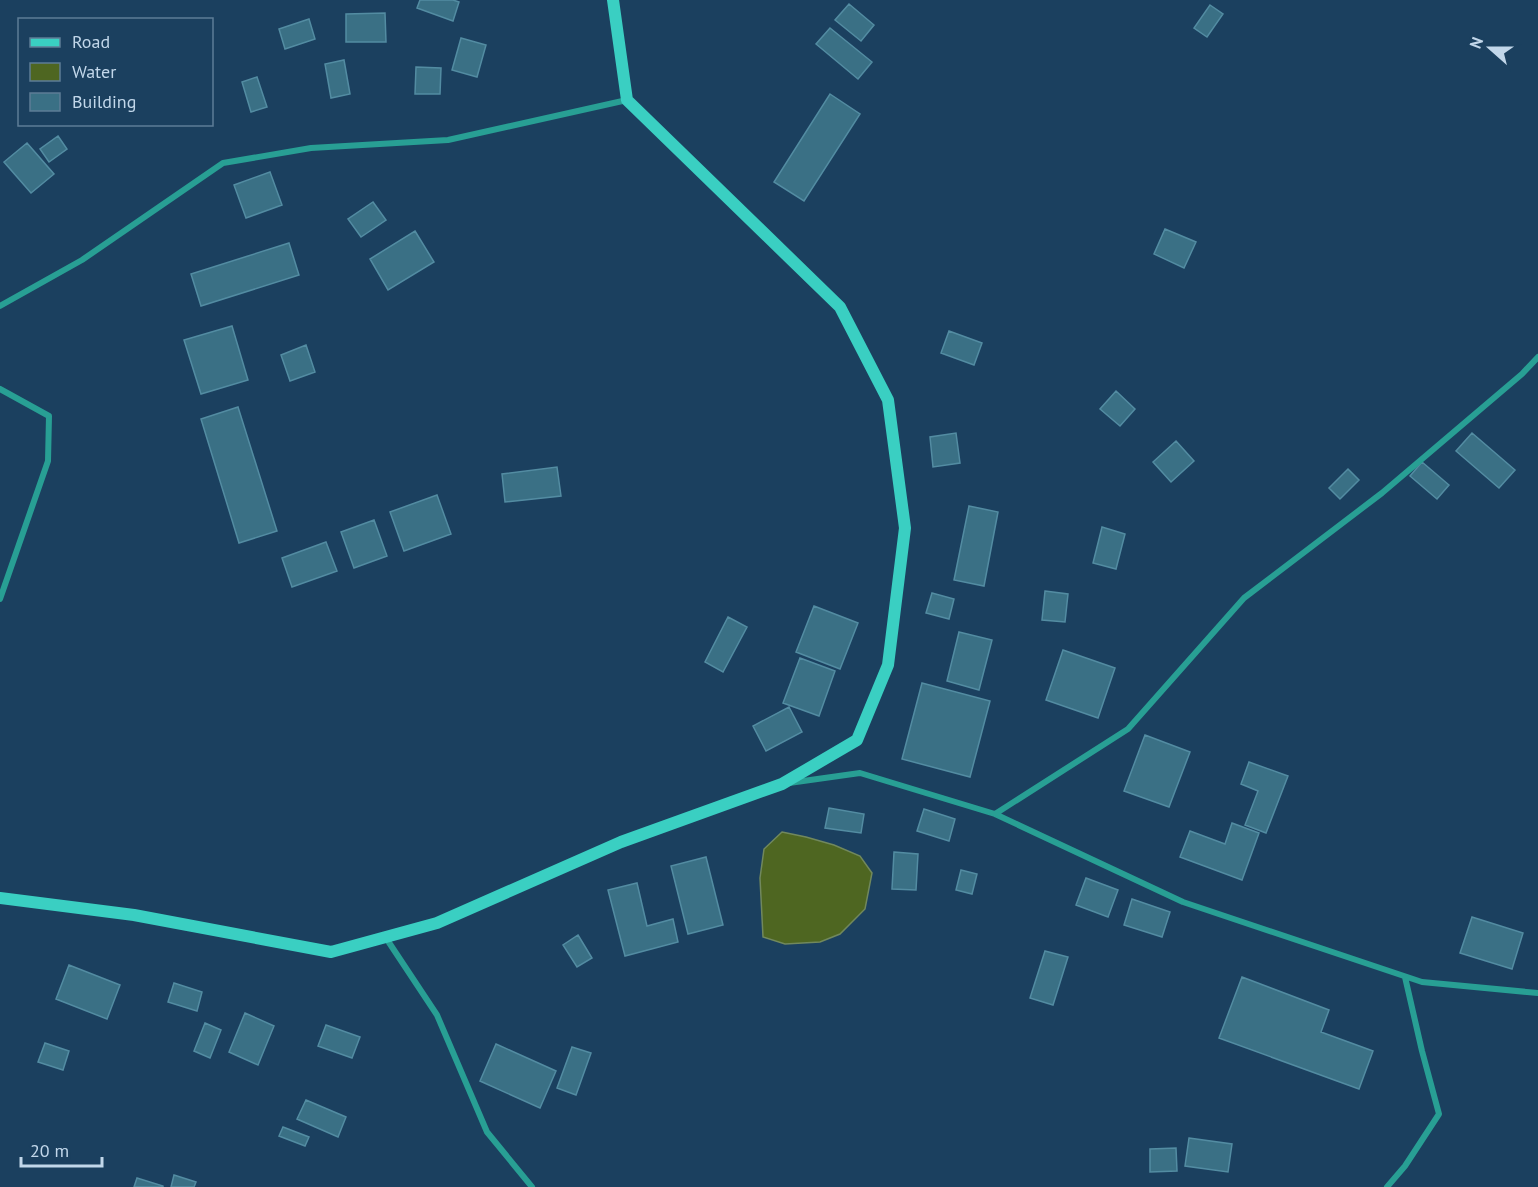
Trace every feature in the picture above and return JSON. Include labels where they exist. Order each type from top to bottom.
[{"type":"main road","points":[[0,898],[134,915],[331,952],[437,923],[621,842],[782,784],[857,740],[888,665],[904,528],[888,400],[840,307],[627,100],[613,0]]},
{"type":"street","points":[[0,306],[82,260],[223,163],[311,148],[448,140],[627,100]]},
{"type":"street","points":[[995,814],[1128,729],[1244,598],[1382,493],[1522,374],[1538,357]]},
{"type":"street","points":[[0,389],[49,416],[48,461],[0,599]]},
{"type":"street","points":[[782,784],[860,773],[995,814],[1184,902],[1405,977],[1422,982],[1538,993]]},
{"type":"street","points":[[386,937],[437,1015],[487,1132],[532,1187]]},
{"type":"street","points":[[1387,1187],[1405,1166],[1439,1114],[1405,977]]},
{"type":"water","points":[[782,832],[834,845],[860,856],[872,873],[865,909],[840,934],[820,942],[785,944],[763,937],[760,878],[764,849]]},
{"type":"building","points":[[420,0],[459,2],[453,21],[417,8]]},
{"type":"building","points":[[849,4],[874,25],[861,41],[835,20]]},
{"type":"building","points":[[1210,5],[1223,14],[1207,37],[1194,28]]},
{"type":"building","points":[[385,13],[386,42],[346,42],[346,14]]},
{"type":"building","points":[[309,19],[315,39],[285,49],[279,29]]},
{"type":"building","points":[[830,28],[872,62],[858,79],[816,44]]},
{"type":"building","points":[[461,38],[486,45],[477,77],[452,70]]},
{"type":"building","points":[[344,60],[350,94],[331,98],[325,64]]},
{"type":"building","points":[[416,67],[441,68],[440,94],[415,94]]},
{"type":"building","points":[[257,77],[267,107],[251,112],[242,82]]},
{"type":"building","points":[[830,94],[860,114],[804,201],[774,182]]},
{"type":"building","points":[[58,136],[67,149],[49,162],[40,149]]},
{"type":"building","points":[[27,143],[54,174],[31,193],[4,162]]},
{"type":"building","points":[[270,172],[282,205],[246,218],[234,185]]},
{"type":"building","points":[[373,202],[386,220],[361,237],[348,219]]},
{"type":"building","points":[[1165,229],[1196,242],[1184,268],[1154,254]]},
{"type":"building","points":[[415,231],[434,262],[388,290],[370,259]]},
{"type":"building","points":[[289,243],[299,275],[201,306],[191,274]]},
{"type":"building","points":[[232,326],[248,380],[201,394],[184,340]]},
{"type":"building","points":[[949,331],[982,343],[974,365],[941,353]]},
{"type":"building","points":[[306,345],[315,372],[290,381],[281,355]]},
{"type":"building","points":[[1116,391],[1135,409],[1120,426],[1100,409]]},
{"type":"building","points":[[238,407],[277,531],[239,543],[201,419]]},
{"type":"building","points":[[956,433],[960,463],[933,467],[930,437]]},
{"type":"building","points":[[1472,433],[1515,470],[1499,488],[1456,451]]},
{"type":"building","points":[[1176,441],[1194,461],[1171,482],[1153,462]]},
{"type":"building","points":[[1422,462],[1449,485],[1437,499],[1410,476]]},
{"type":"building","points":[[557,467],[561,496],[505,502],[502,474]]},
{"type":"building","points":[[1348,469],[1359,480],[1340,499],[1329,488]]},
{"type":"building","points":[[437,495],[451,534],[404,551],[390,512]]},
{"type":"building","points":[[969,506],[998,512],[984,586],[954,580]]},
{"type":"building","points":[[374,520],[387,556],[354,568],[341,532]]},
{"type":"building","points":[[1102,527],[1125,534],[1116,569],[1093,563]]},
{"type":"building","points":[[326,542],[337,571],[292,587],[282,558]]},
{"type":"building","points":[[1045,591],[1068,594],[1065,622],[1042,620]]},
{"type":"building","points":[[932,593],[954,599],[949,619],[926,613]]},
{"type":"building","points":[[814,606],[858,623],[840,669],[796,652]]},
{"type":"building","points":[[728,617],[747,627],[723,672],[705,662]]},
{"type":"building","points":[[959,632],[992,640],[979,690],[947,681]]},
{"type":"building","points":[[1063,650],[1115,668],[1098,718],[1046,700]]},
{"type":"building","points":[[800,658],[835,671],[819,716],[783,703]]},
{"type":"building","points":[[922,683],[990,701],[970,777],[902,759]]},
{"type":"building","points":[[789,707],[802,732],[766,751],[753,726]]},
{"type":"building","points":[[1145,735],[1190,752],[1169,807],[1124,791]]},
{"type":"building","points":[[1249,762],[1288,776],[1266,833],[1245,825],[1258,791],[1241,784]]},
{"type":"building","points":[[829,808],[864,814],[861,833],[825,828]]},
{"type":"building","points":[[924,809],[955,819],[949,841],[917,831]]},
{"type":"building","points":[[1232,823],[1259,833],[1242,880],[1180,857],[1190,831],[1225,844]]},
{"type":"building","points":[[894,852],[918,854],[916,890],[892,889]]},
{"type":"building","points":[[706,857],[723,925],[688,934],[671,866]]},
{"type":"building","points":[[961,870],[977,874],[972,894],[956,890]]},
{"type":"building","points":[[1086,878],[1118,890],[1108,917],[1076,905]]},
{"type":"building","points":[[637,883],[647,926],[673,919],[678,942],[625,956],[608,890]]},
{"type":"building","points":[[1132,899],[1170,912],[1162,937],[1124,925]]},
{"type":"building","points":[[1472,917],[1523,933],[1512,969],[1460,953]]},
{"type":"building","points":[[578,935],[592,958],[577,967],[563,945]]},
{"type":"building","points":[[1045,951],[1068,957],[1053,1005],[1030,998]]},
{"type":"building","points":[[69,965],[120,985],[107,1019],[56,999]]},
{"type":"building","points":[[1242,977],[1329,1010],[1321,1032],[1373,1051],[1359,1089],[1219,1038]]},
{"type":"building","points":[[174,983],[202,992],[197,1011],[168,1002]]},
{"type":"building","points":[[245,1013],[274,1026],[258,1065],[229,1052]]},
{"type":"building","points":[[205,1023],[221,1030],[210,1058],[194,1051]]},
{"type":"building","points":[[326,1025],[360,1037],[352,1058],[318,1046]]},
{"type":"building","points":[[45,1043],[69,1051],[63,1070],[38,1062]]},
{"type":"building","points":[[496,1044],[556,1071],[540,1108],[480,1081]]},
{"type":"building","points":[[572,1047],[591,1053],[576,1095],[557,1088]]},
{"type":"building","points":[[306,1100],[346,1117],[338,1137],[297,1119]]},
{"type":"building","points":[[283,1127],[309,1137],[305,1146],[279,1136]]},
{"type":"building","points":[[1189,1138],[1232,1144],[1228,1172],[1185,1166]]},
{"type":"building","points":[[1176,1148],[1177,1171],[1150,1172],[1150,1149]]},
{"type":"building","points":[[174,1175],[196,1182],[194,1187],[171,1187]]},
{"type":"building","points":[[137,1178],[163,1186],[163,1187],[134,1187]]}]
